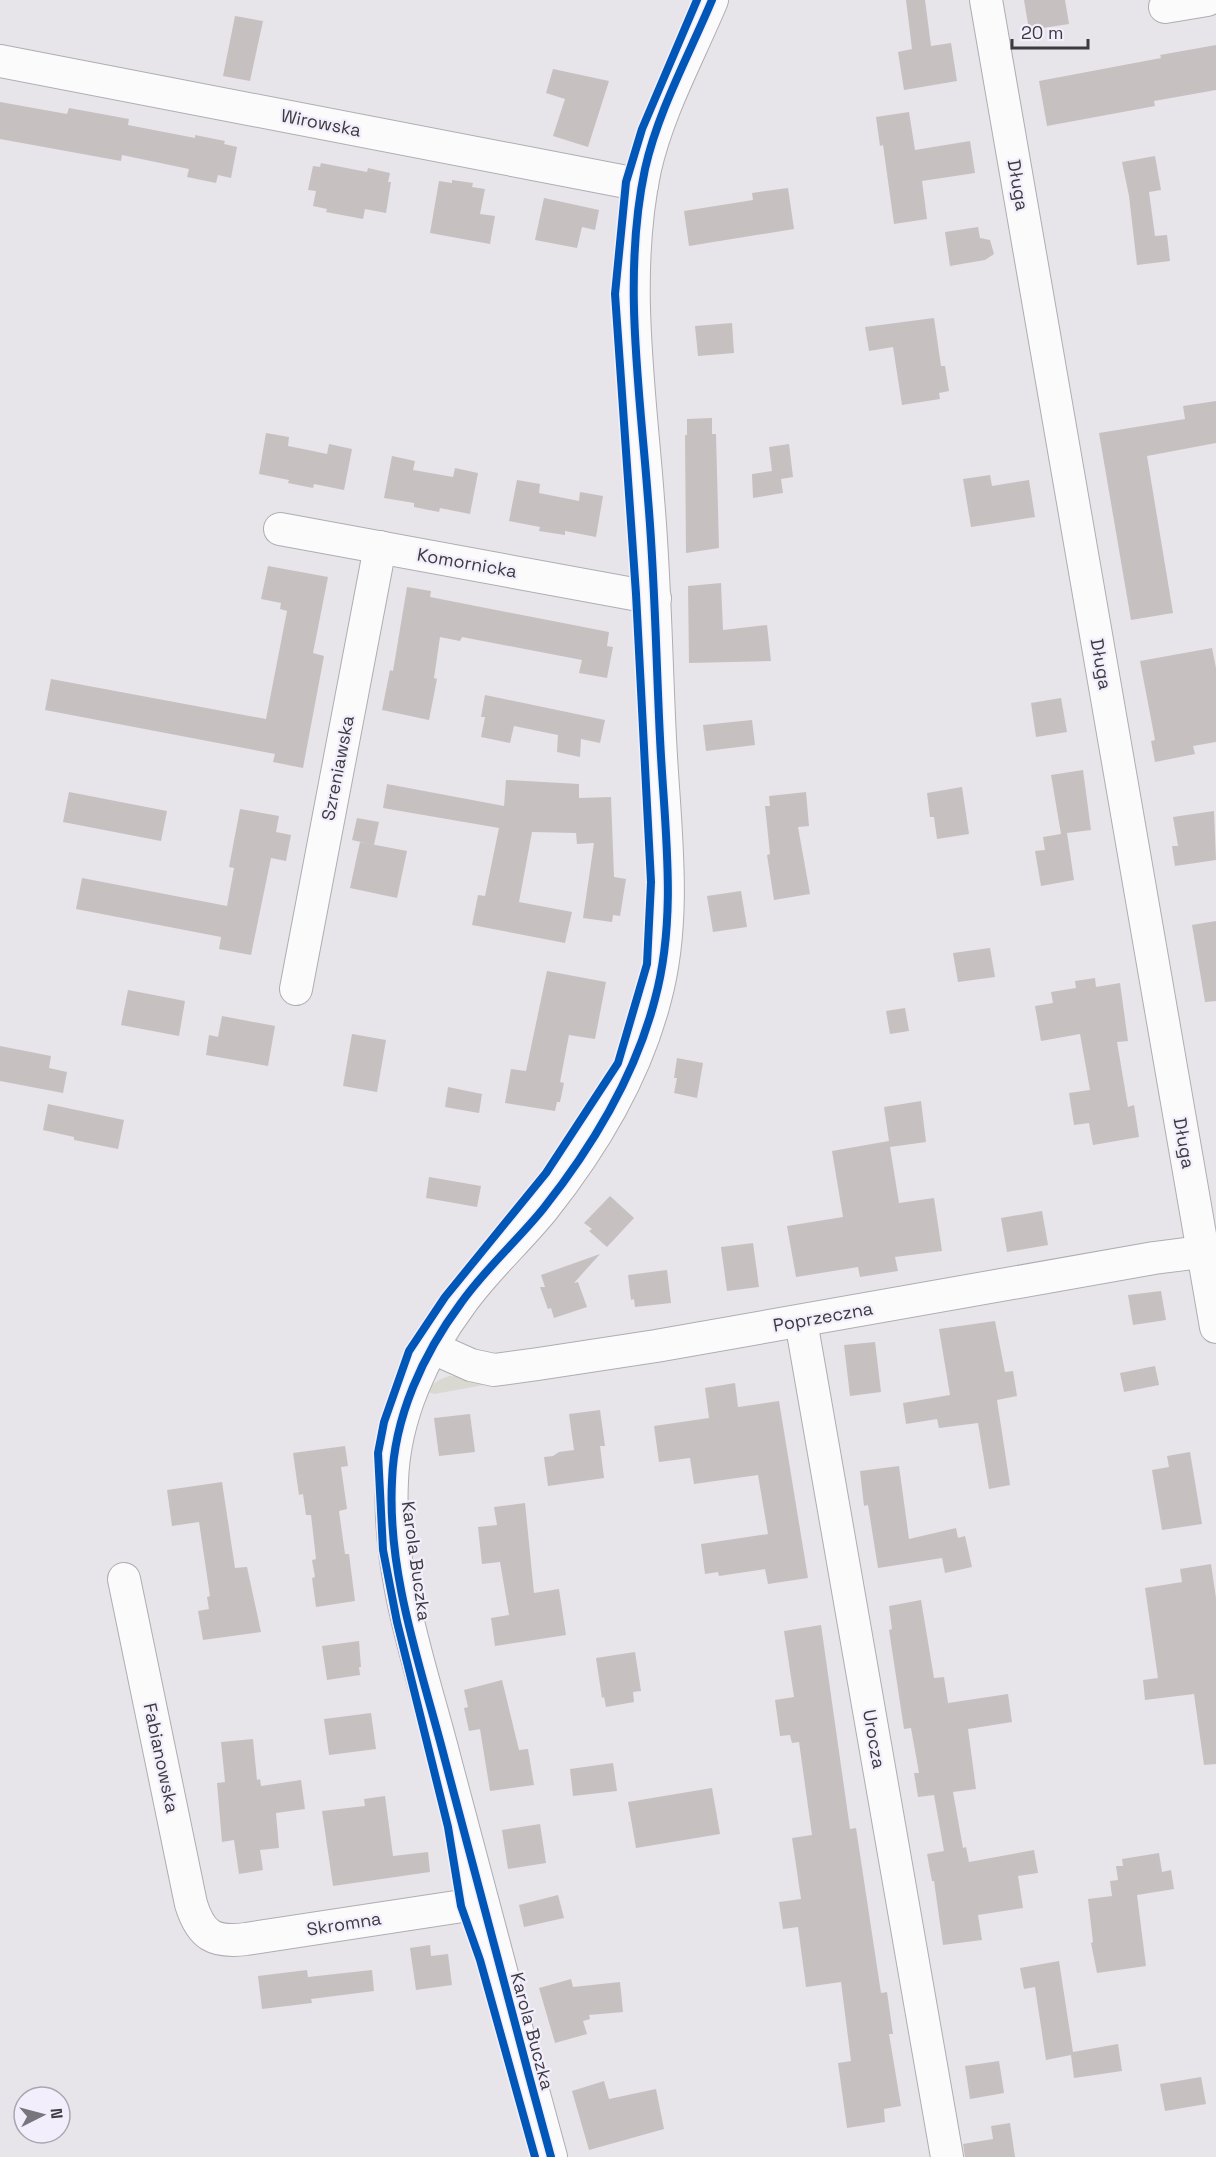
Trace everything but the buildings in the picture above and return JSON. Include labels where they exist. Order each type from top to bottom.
[{"type":"street","name":"Karola Buczka","points":[[551,2157],[413,1640],[393,1533],[392,1481],[398,1429],[410,1396],[433,1348],[459,1305],[501,1254],[540,1213],[577,1164],[635,1064],[662,973],[668,919],[654,598],[636,328],[636,241],[642,185],[654,138],[712,0]]},
{"type":"street","name":"Długa","points":[[986,0],[1209,1251],[1216,1327]]},
{"type":"street","points":[[1165,7],[1207,0]]},
{"type":"street","name":"Wirowska","points":[[0,60],[642,185]]},
{"type":"street","name":"Komornicka","points":[[280,529],[654,598]]},
{"type":"street","name":"Szreniawska","points":[[296,988],[380,547]]},
{"type":"street","name":"Poprzeczna","points":[[433,1348],[471,1365],[494,1370],[656,1346],[1154,1258],[1209,1251]]},
{"type":"street","name":"Urocza","points":[[801,1321],[947,2157]]},
{"type":"street","name":"Fabianowska","points":[[124,1579],[191,1904],[196,1920],[206,1934]]},
{"type":"street","name":"Skromna","points":[[206,1934],[217,1939],[238,1940],[482,1903]]},
{"type":"shaded area","points":[[449,1376],[511,1380],[434,1394],[428,1392],[429,1387]]},
{"type":"cycle path","points":[[535,2157],[480,1960],[461,1906],[448,1827],[397,1622],[383,1550],[378,1453],[384,1422],[409,1351],[445,1297],[546,1173],[618,1063],[647,964],[651,882],[636,594],[615,294],[626,182],[642,129],[697,0]]},
{"type":"cycle path","points":[[551,2157],[408,1622],[395,1552],[392,1481],[398,1433],[413,1387],[434,1343],[470,1291],[543,1209],[579,1161],[595,1135],[636,1056],[655,999],[662,967],[666,935],[668,869],[652,559],[637,376],[635,251],[638,210],[651,147],[666,105],[712,0]]}]
